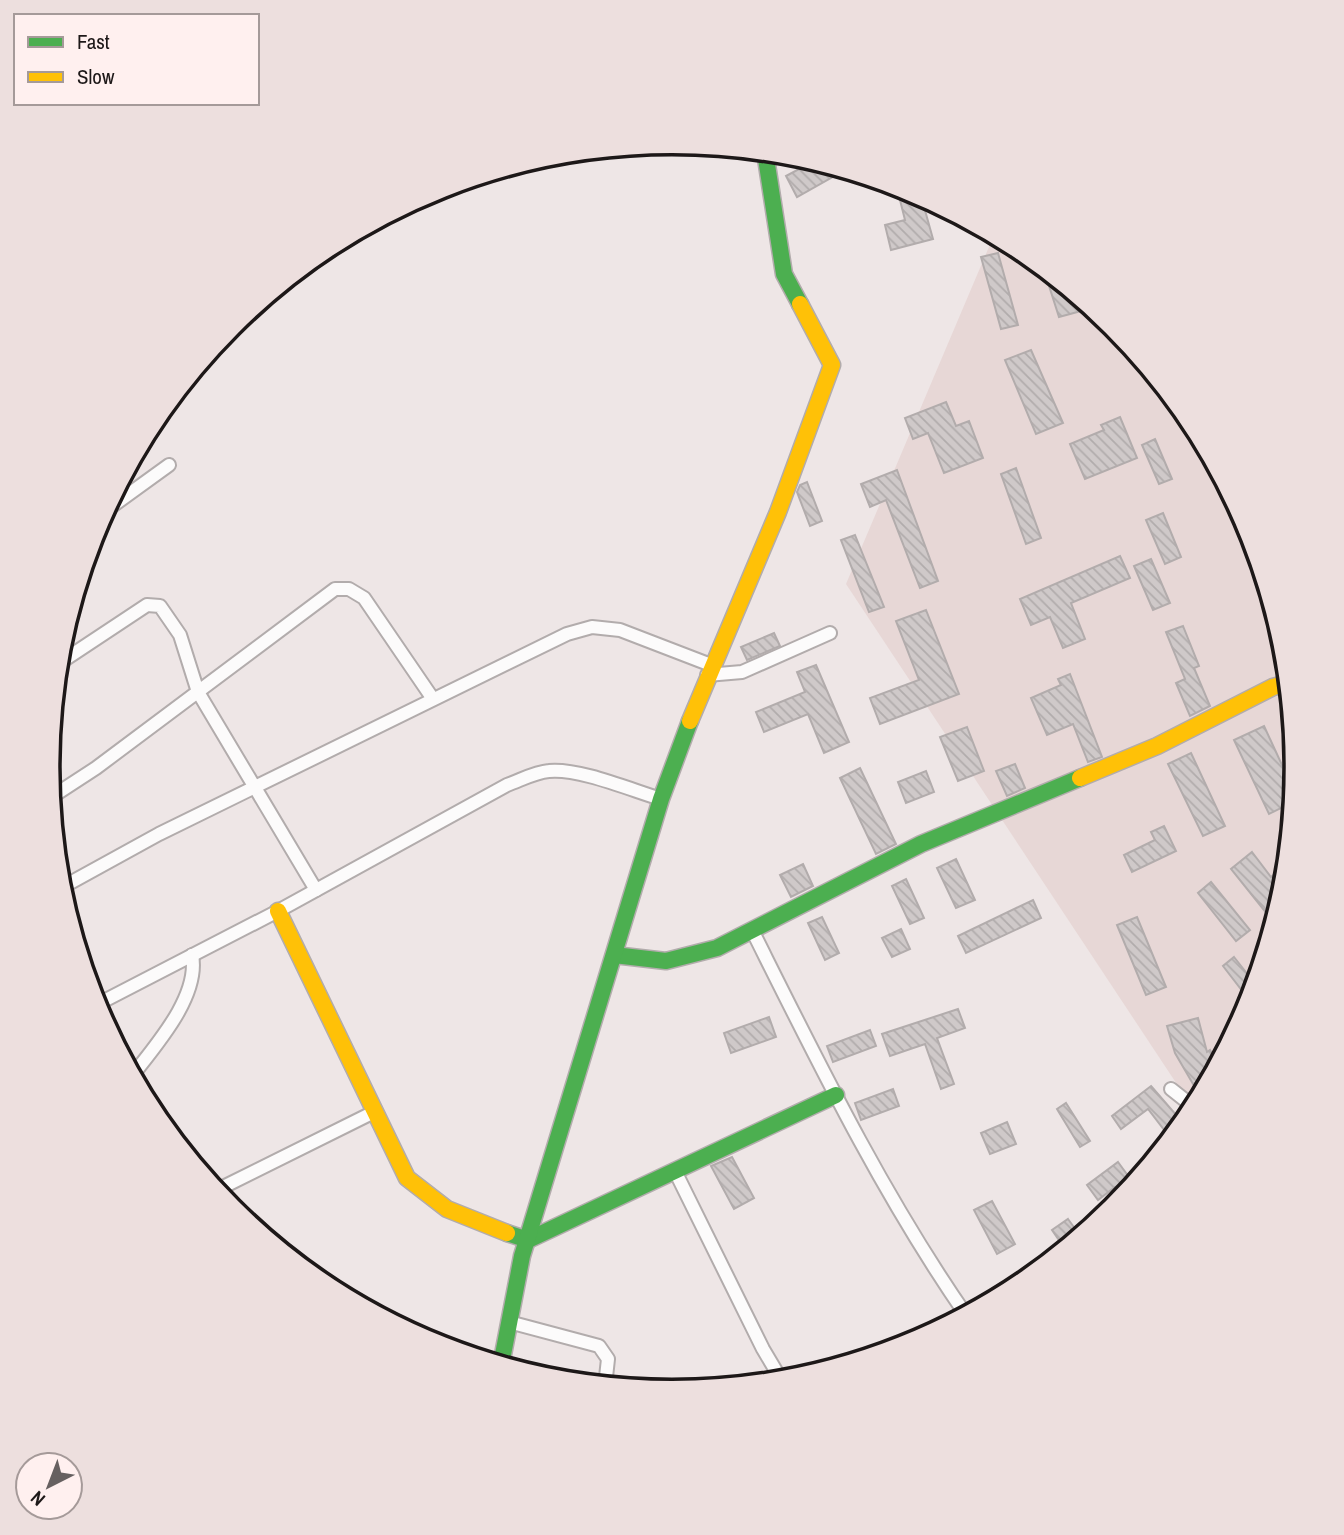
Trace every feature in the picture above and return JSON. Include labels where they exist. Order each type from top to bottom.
[{"type":"street","points":[[503,1356],[527,1240],[660,799],[709,670],[778,512],[832,365],[784,274],[767,163]]},
{"type":"street","points":[[122,498],[169,465]]},
{"type":"street","points":[[61,791],[96,768],[335,589],[349,589],[364,598],[433,699]]},
{"type":"street","points":[[70,656],[147,605],[160,606],[180,635],[198,692],[316,890]]},
{"type":"street","points":[[70,883],[254,788],[567,634],[592,626],[620,630],[709,670],[742,672],[830,633]]},
{"type":"street","points":[[614,955],[662,963],[686,960],[752,930],[921,844],[1157,746],[1279,686]]},
{"type":"street","points":[[105,1000],[278,911],[508,785],[533,775],[550,771],[573,774],[660,799]]},
{"type":"street","points":[[278,911],[407,1178],[424,1197],[445,1210],[527,1240],[836,1095]]},
{"type":"street","points":[[752,930],[836,1095],[919,1247],[961,1307]]},
{"type":"street","points":[[138,1067],[182,1004],[195,970],[192,955]]},
{"type":"street","points":[[1171,1089],[1186,1101]]},
{"type":"street","points":[[225,1186],[374,1112]]},
{"type":"street","points":[[675,1171],[776,1371]]},
{"type":"street","points":[[509,1322],[599,1346],[608,1359],[606,1376]]},
{"type":"shaded area","points":[[990,244],[1045,282],[1105,334],[1133,364],[1181,427],[1202,461],[1238,533],[1264,609],[1273,648],[1283,727],[1284,768],[1283,808],[1273,887],[1264,926],[1238,1002],[1187,1099],[846,584]]},
{"type":"building","points":[[799,169],[833,177],[797,197],[786,176]]},
{"type":"building","points":[[900,200],[925,210],[933,239],[891,250],[885,225],[905,220]]},
{"type":"building","points":[[998,253],[1018,325],[1001,329],[981,257]]},
{"type":"building","points":[[1049,285],[1080,311],[1059,317]]},
{"type":"building","points":[[1031,350],[1063,423],[1036,434],[1005,360]]},
{"type":"building","points":[[946,402],[956,426],[969,421],[983,458],[944,473],[928,433],[913,439],[905,418]]},
{"type":"building","points":[[1120,417],[1137,458],[1085,479],[1070,444],[1104,430],[1101,425]]},
{"type":"building","points":[[1155,439],[1172,479],[1159,484],[1142,445]]},
{"type":"building","points":[[1016,468],[1041,538],[1026,544],[1001,474]]},
{"type":"building","points":[[897,470],[938,581],[920,588],[886,500],[870,507],[861,484]]},
{"type":"building","points":[[807,482],[822,521],[810,526],[797,492],[800,485]]},
{"type":"building","points":[[1163,513],[1181,557],[1165,564],[1146,520]]},
{"type":"building","points":[[855,535],[884,607],[869,612],[841,540]]},
{"type":"building","points":[[1120,556],[1130,578],[1071,603],[1085,639],[1063,648],[1050,617],[1031,625],[1020,599]]},
{"type":"building","points":[[1151,559],[1170,603],[1153,610],[1134,566]]},
{"type":"building","points":[[926,610],[959,694],[880,724],[870,698],[919,680],[896,621]]},
{"type":"building","points":[[1183,626],[1199,666],[1194,668],[1210,706],[1190,716],[1176,683],[1185,679],[1166,632]]},
{"type":"building","points":[[774,633],[780,646],[747,660],[741,647]]},
{"type":"building","points":[[816,665],[849,742],[824,753],[808,714],[764,732],[756,712],[805,692],[797,672]]},
{"type":"building","points":[[1070,674],[1102,757],[1088,762],[1073,724],[1047,735],[1031,698],[1061,685],[1058,679]]},
{"type":"building","points":[[1264,726],[1284,769],[1283,807],[1269,814],[1234,740]]},
{"type":"building","points":[[967,727],[984,771],[958,781],[940,737]]},
{"type":"building","points":[[1191,753],[1225,826],[1203,836],[1168,764]]},
{"type":"building","points":[[1015,764],[1025,788],[1007,796],[996,771]]},
{"type":"building","points":[[860,768],[896,844],[876,854],[840,778]]},
{"type":"building","points":[[926,771],[934,792],[906,803],[898,782]]},
{"type":"building","points":[[1164,826],[1176,851],[1132,872],[1124,855],[1155,840],[1151,832]]},
{"type":"building","points":[[1252,852],[1271,877],[1275,874],[1267,914],[1231,869]]},
{"type":"building","points":[[956,859],[975,900],[956,908],[937,868]]},
{"type":"building","points":[[803,864],[813,886],[791,897],[780,875]]},
{"type":"building","points":[[906,879],[924,918],[910,924],[892,886]]},
{"type":"building","points":[[1211,882],[1250,930],[1236,941],[1198,893]]},
{"type":"building","points":[[1033,900],[1041,918],[966,953],[958,936]]},
{"type":"building","points":[[822,917],[839,953],[825,960],[808,923]]},
{"type":"building","points":[[1137,917],[1166,987],[1146,995],[1117,925]]},
{"type":"building","points":[[901,929],[910,949],[892,957],[882,938]]},
{"type":"building","points":[[1234,957],[1248,975],[1242,991],[1223,966]]},
{"type":"building","points":[[958,1009],[965,1028],[937,1038],[954,1084],[941,1089],[925,1044],[890,1056],[882,1034]]},
{"type":"building","points":[[769,1017],[776,1037],[731,1053],[724,1033]]},
{"type":"building","points":[[1198,1018],[1207,1052],[1210,1050],[1212,1054],[1197,1082],[1193,1084],[1175,1053],[1167,1026]]},
{"type":"building","points":[[870,1030],[876,1046],[833,1062],[827,1046]]},
{"type":"building","points":[[1151,1086],[1176,1115],[1165,1131],[1148,1109],[1121,1129],[1112,1116]]},
{"type":"building","points":[[893,1089],[899,1106],[861,1120],[855,1103]]},
{"type":"building","points":[[1066,1103],[1090,1141],[1080,1147],[1057,1109]]},
{"type":"building","points":[[1007,1122],[1016,1144],[990,1154],[981,1133]]},
{"type":"building","points":[[732,1157],[754,1198],[734,1209],[711,1166]]},
{"type":"building","points":[[1118,1162],[1128,1176],[1116,1189],[1115,1187],[1098,1200],[1087,1185]]},
{"type":"building","points":[[992,1201],[1015,1244],[997,1254],[974,1210]]},
{"type":"building","points":[[1068,1219],[1075,1229],[1060,1241],[1052,1230]]},
{"type":"traffic: fast","points":[[767,163],[784,274],[800,304]]},
{"type":"traffic: fast","points":[[503,1356],[522,1256],[661,799],[690,721]]},
{"type":"traffic: fast","points":[[614,955],[666,961],[717,948],[921,844],[1080,778]]},
{"type":"traffic: fast","points":[[507,1233],[528,1240],[836,1095]]},
{"type":"traffic: slow","points":[[690,721],[778,512],[832,365],[800,304]]},
{"type":"traffic: slow","points":[[1080,778],[1157,746],[1279,686]]},
{"type":"traffic: slow","points":[[278,911],[407,1178],[447,1209],[507,1233]]}]
